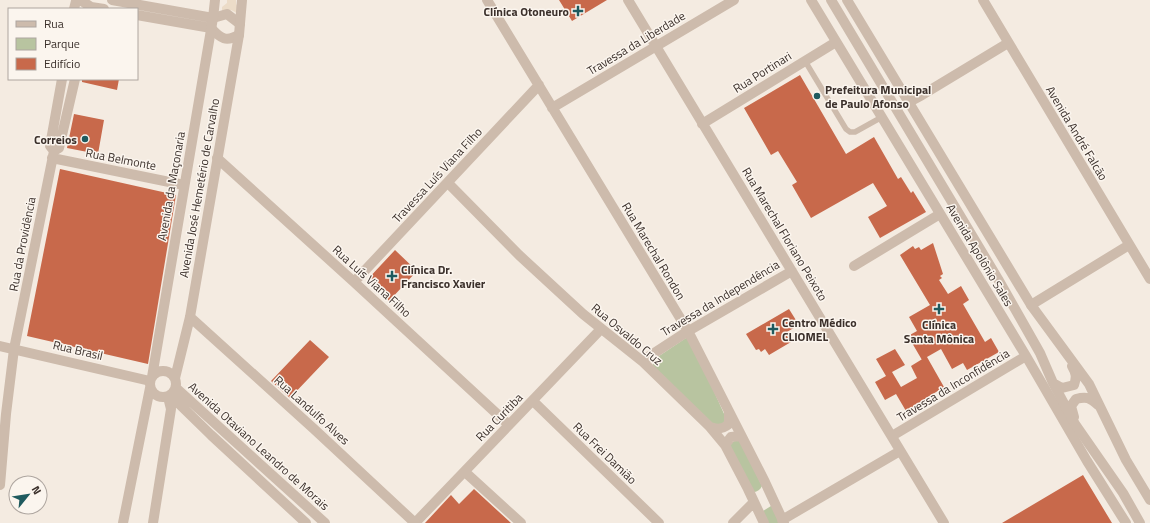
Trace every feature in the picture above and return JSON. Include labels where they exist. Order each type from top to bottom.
[{"type":"street","points":[[112,0],[212,23],[219,36],[227,40],[239,35]]},
{"type":"street","name":"Avenida da Maçonaria","points":[[123,523],[151,382],[215,0]]},
{"type":"street","name":"Avenida José Hemetério de Carvalho","points":[[153,523],[171,409],[172,390],[190,317],[239,35],[242,0]]},
{"type":"street","name":"Rua Marechal Rondon","points":[[487,0],[688,331],[765,482],[783,521]]},
{"type":"street","name":"Rua Marechal Floriano Peixoto","points":[[628,0],[944,523]]},
{"type":"street","name":"Travessa da Liberdade","points":[[552,108],[734,0]]},
{"type":"street","name":"Avenida Apolônio Sales","points":[[811,0],[1026,356],[1087,461],[1126,523]]},
{"type":"street","name":"Avenida Apolônio Sales","points":[[831,0],[998,279],[1040,353],[1053,383],[1075,424],[1123,493],[1140,523]]},
{"type":"street","name":"Avenida Apolônio Sales","points":[[847,0],[1031,305],[1089,384],[1126,460],[1150,500]]},
{"type":"street","name":"Avenida André Falcão","points":[[983,0],[1150,279]]},
{"type":"street","points":[[80,2],[101,8]]},
{"type":"street","points":[[138,15],[212,23],[227,14],[240,24]]},
{"type":"street","name":"Rua Portinari","points":[[702,124],[836,42]]},
{"type":"street","points":[[909,102],[1008,43]]},
{"type":"street","name":"Rua da Providência","points":[[0,485],[3,412],[53,154],[50,146],[62,80]]},
{"type":"street","name":"Rua da Providência","points":[[53,154],[59,148],[63,136],[75,80]]},
{"type":"street","name":"Travessa Luís Viana Filho","points":[[354,282],[539,85]]},
{"type":"street","name":"Rua Belmonte","points":[[53,154],[184,185]]},
{"type":"street","name":"Rua Luís Viana Filho","points":[[217,158],[509,424]]},
{"type":"street","name":"Rua Osvaldo Cruz","points":[[448,183],[519,255],[583,314],[642,362],[710,427],[725,445],[763,520]]},
{"type":"street","points":[[854,266],[940,214]]},
{"type":"street","points":[[1031,305],[1129,245]]},
{"type":"street","name":"Travessa da Independência","points":[[642,362],[688,331],[792,271]]},
{"type":"street","name":"Rua Landulfo Alves","points":[[190,317],[314,428],[415,523]]},
{"type":"street","name":"Rua Curitiba","points":[[415,523],[601,329]]},
{"type":"street","name":"Rua Brasil","points":[[0,346],[151,382]]},
{"type":"street","name":"Travessa da Inconfidência","points":[[892,436],[1026,356]]},
{"type":"street","points":[[1053,383],[1062,388],[1074,384],[1076,374],[1068,357]]},
{"type":"street","points":[[164,371],[172,375],[172,390],[159,397],[155,395],[151,382],[155,373],[164,371]]},
{"type":"street","name":"Avenida Otaviano Leandro de Morais","points":[[172,390],[325,523]]},
{"type":"street","name":"Avenida Otaviano Leandro de Morais","points":[[172,390],[274,494],[306,523]]},
{"type":"street","points":[[1075,424],[1071,406],[1076,399],[1085,396],[1101,408]]},
{"type":"street","name":"Rua Frei Damião","points":[[533,401],[659,523]]},
{"type":"street","points":[[710,427],[716,429],[723,428],[729,424],[729,412]]},
{"type":"street","points":[[725,445],[731,437],[741,436]]},
{"type":"street","points":[[783,521],[900,451]]},
{"type":"street","points":[[1087,461],[1096,454]]},
{"type":"street","points":[[465,472],[521,523]]},
{"type":"street","points":[[748,490],[756,494],[762,493],[766,488],[765,482]]},
{"type":"street","points":[[274,494],[282,485]]},
{"type":"street","points":[[733,523],[754,502]]},
{"type":"street","points":[[763,520],[765,509],[770,507],[777,509]]},
{"type":"lane","points":[[805,61],[846,129],[850,132],[855,132],[882,117]]},
{"type":"green space","points":[[686,338],[692,342],[725,416],[725,420],[722,425],[713,426],[653,367],[653,360]]},
{"type":"green space","points":[[739,439],[762,486],[756,492],[753,492],[728,444]]},
{"type":"green space","points":[[771,506],[785,523],[765,523],[763,511]]},
{"type":"shaded area","points":[[227,0],[236,0],[236,4],[239,8],[239,14],[231,10],[222,11],[222,7],[227,3]]},
{"type":"building","name":"Clínica Otoneuro","points":[[559,0],[607,0],[572,21]]},
{"type":"building","points":[[800,75],[846,154],[874,137],[898,179],[901,177],[911,193],[913,191],[926,212],[880,238],[868,217],[887,206],[873,183],[811,218],[792,185],[797,182],[778,151],[771,155],[744,108]]},
{"type":"building","points":[[82,80],[119,80],[117,90],[82,82]]},
{"type":"building","name":"Correios","points":[[74,114],[104,120],[98,154],[67,148]]},
{"type":"building","points":[[60,169],[176,195],[148,364],[27,336]]},
{"type":"building","points":[[933,243],[943,274],[940,276],[942,278],[939,280],[948,294],[961,286],[969,300],[963,304],[985,342],[991,338],[999,352],[967,370],[963,363],[952,369],[941,349],[927,357],[944,387],[906,411],[896,394],[885,400],[875,382],[886,376],[876,359],[895,349],[905,365],[892,372],[901,387],[917,378],[911,366],[922,359],[908,336],[917,331],[909,317],[930,305],[900,255],[913,246],[915,249],[919,247],[921,250]]},
{"type":"building","name":"Clínica Dr. Francisco Xavier","points":[[395,250],[417,271],[389,301],[367,280]]},
{"type":"building","name":"Centro Médico CLIOMEL","points":[[789,309],[799,325],[785,333],[791,342],[769,355],[765,349],[761,352],[759,349],[756,350],[746,334]]},
{"type":"building","points":[[310,340],[329,357],[290,398],[271,381]]},
{"type":"building","points":[[1083,475],[1112,523],[1002,523]]},
{"type":"building","points":[[474,489],[511,523],[425,523],[451,495],[459,504]]},
{"type":"place","name":"Clínica Otoneuro","points":[[578,11]]},
{"type":"place","name":"Prefeitura Municipal de Paulo Afonso","points":[[817,96]]},
{"type":"place","name":"Correios","points":[[85,139]]},
{"type":"place","name":"Clínica Dr. Francisco Xavier","points":[[392,276]]},
{"type":"place","name":"Clínica Santa Mônica","points":[[939,309]]},
{"type":"place","name":"Centro Médico CLIOMEL","points":[[773,329]]}]
